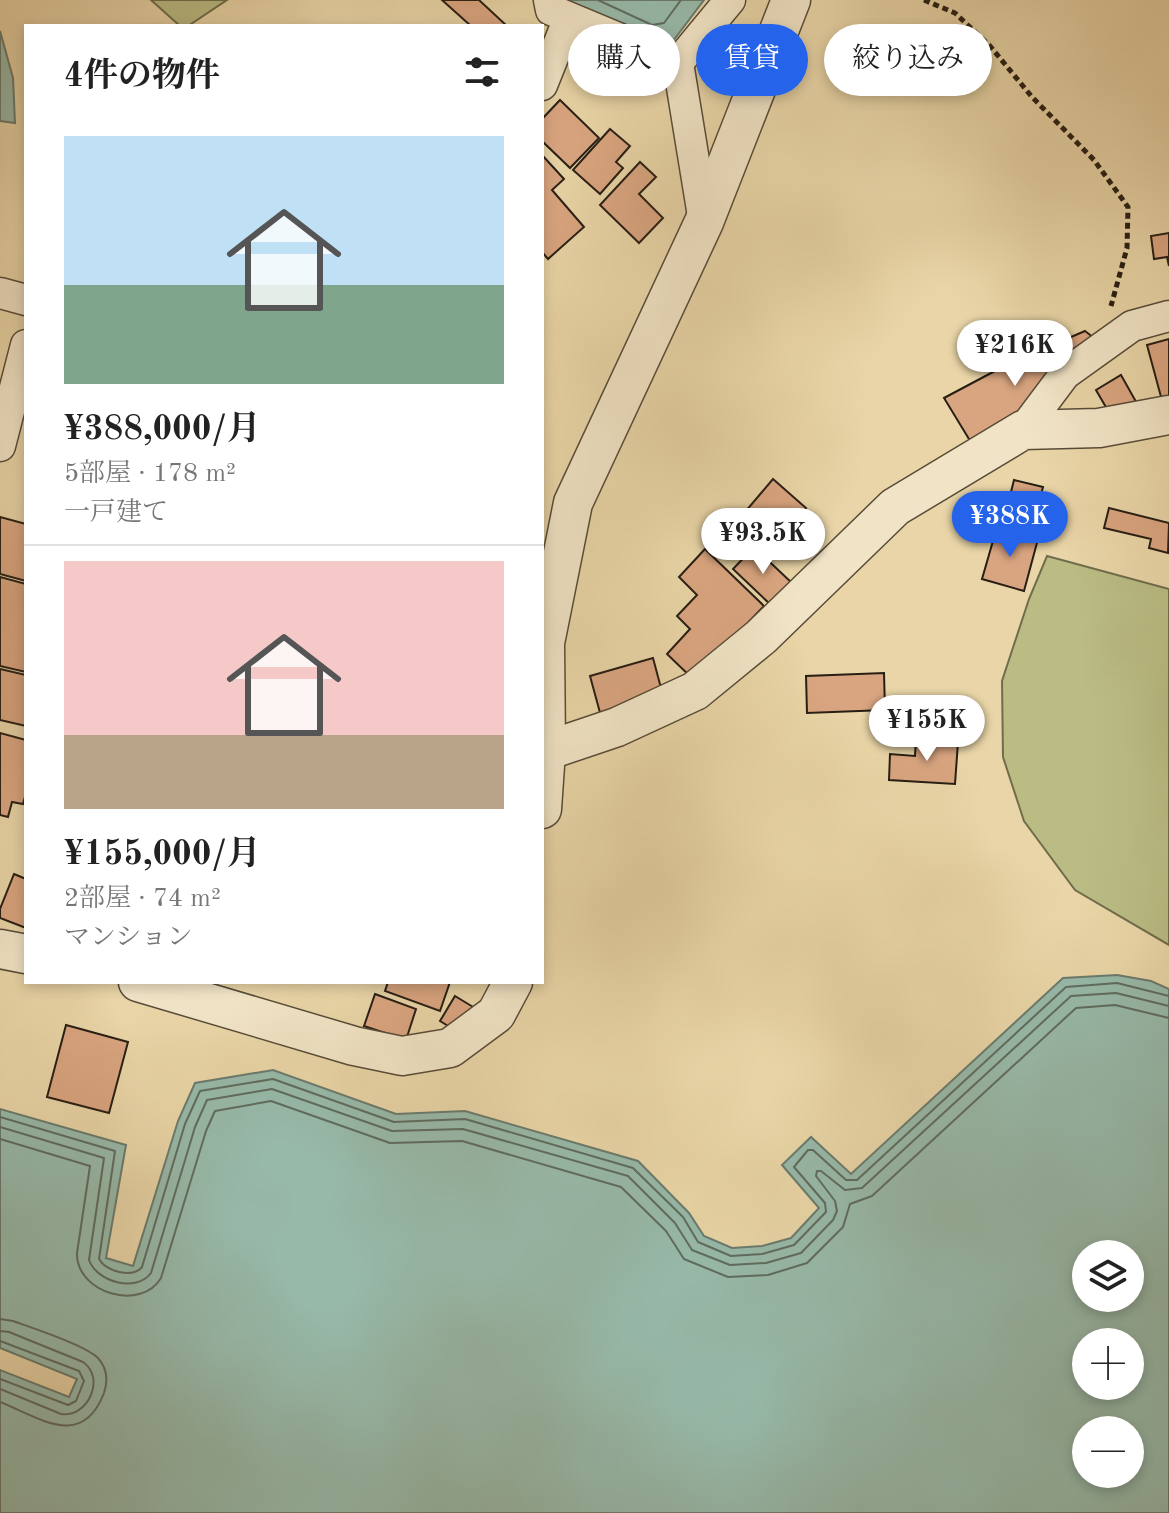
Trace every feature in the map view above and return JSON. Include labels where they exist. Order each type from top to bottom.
[{"type":"street","points":[[680,61],[730,0]]},
{"type":"street","points":[[791,0],[704,222],[573,503],[545,643],[544,752],[617,727],[695,691],[761,637],[895,507],[1023,430],[1065,374],[1109,342],[1132,326],[1169,316]]},
{"type":"street","points":[[544,76],[559,9],[592,24]]},
{"type":"street","points":[[680,75],[704,222]]},
{"type":"street","points":[[0,293],[24,299]]},
{"type":"street","points":[[0,446],[24,353]]},
{"type":"street","points":[[1023,430],[1099,428],[1169,415]]},
{"type":"street","points":[[0,949],[24,954]]},
{"type":"street","points":[[145,984],[354,1046],[402,1056],[450,1048],[496,1014],[512,984]]},
{"type":"path","points":[[924,0],[955,13],[990,46],[1032,97],[1094,160],[1128,207],[1127,248],[1112,301],[1109,342]]},
{"type":"green space","points":[[151,0],[227,0],[191,24],[178,24]]},
{"type":"green space","points":[[1047,556],[1169,589],[1169,945],[1075,890],[1024,821],[1003,757],[1002,681]]},
{"type":"water","points":[[556,0],[704,0],[680,32],[680,24],[608,24]]},
{"type":"water","points":[[0,31],[13,78],[15,123],[0,121]]},
{"type":"water","points":[[1117,975],[1151,981],[1169,989],[1169,1513],[0,1513],[0,1370],[69,1397],[77,1379],[0,1348],[0,1109],[126,1145],[106,1258],[133,1266],[178,1121],[195,1083],[273,1070],[396,1114],[465,1111],[638,1161],[689,1213],[704,1236],[732,1248],[762,1246],[791,1238],[819,1208],[782,1165],[811,1137],[851,1174],[1063,978]]},
{"type":"building","points":[[442,0],[479,0],[505,24],[469,24]]},
{"type":"building","points":[[560,100],[599,138],[570,168],[544,143],[544,117]]},
{"type":"building","points":[[610,129],[630,146],[616,162],[623,168],[600,194],[573,170]]},
{"type":"building","points":[[544,157],[564,179],[552,190],[584,227],[548,259],[544,254]]},
{"type":"building","points":[[640,162],[656,177],[639,194],[663,218],[639,243],[600,205]]},
{"type":"building","points":[[1169,233],[1169,266],[1167,257],[1154,259],[1151,236]]},
{"type":"building","points":[[1085,331],[1098,341],[1020,419],[972,444],[944,398],[1008,364]]},
{"type":"building","points":[[1169,339],[1169,406],[1164,408],[1147,345]]},
{"type":"building","points":[[1121,375],[1139,407],[1114,421],[1096,390]]},
{"type":"building","points":[[773,479],[806,508],[795,521],[808,533],[791,552],[745,512]]},
{"type":"building","points":[[1014,480],[1043,487],[1040,498],[1050,505],[1043,534],[1003,524]]},
{"type":"building","points":[[1109,508],[1169,523],[1168,553],[1149,548],[1151,539],[1104,528]]},
{"type":"building","points":[[0,517],[24,523],[24,580],[0,574]]},
{"type":"building","points":[[997,527],[1038,539],[1024,591],[982,579]]},
{"type":"building","points":[[754,547],[793,584],[772,606],[733,569]]},
{"type":"building","points":[[705,549],[764,606],[694,680],[667,654],[690,629],[677,616],[697,595],[679,577]]},
{"type":"building","points":[[0,577],[24,583],[24,672],[0,666]]},
{"type":"building","points":[[653,658],[665,703],[602,720],[590,676]]},
{"type":"building","points":[[0,669],[24,675],[24,726],[0,720]]},
{"type":"building","points":[[884,673],[885,710],[807,713],[806,676]]},
{"type":"building","points":[[0,733],[24,739],[24,800],[23,804],[12,802],[8,817],[0,815]]},
{"type":"building","points":[[916,739],[958,742],[955,784],[889,780],[890,754],[915,756]]},
{"type":"building","points":[[14,874],[24,878],[24,927],[0,918],[0,909]]},
{"type":"building","points":[[387,984],[449,984],[440,1011],[385,991]]},
{"type":"building","points":[[375,994],[416,1009],[406,1040],[364,1026]]},
{"type":"building","points":[[455,996],[478,1010],[463,1035],[440,1021]]},
{"type":"building","points":[[66,1025],[128,1042],[109,1113],[47,1097]]}]
